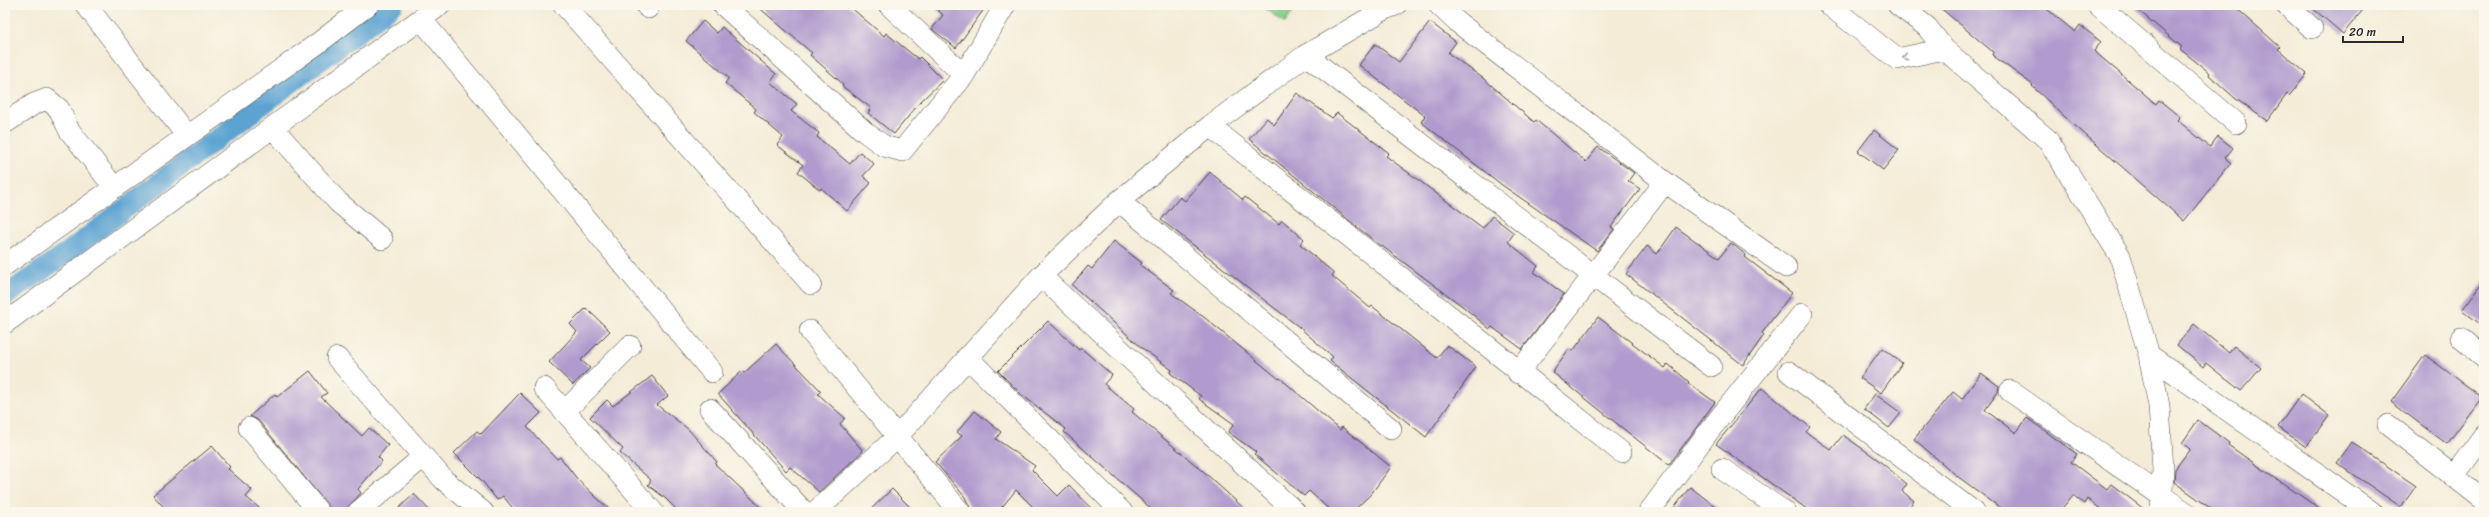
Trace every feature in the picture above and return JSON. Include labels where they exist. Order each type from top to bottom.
[{"type":"street","points":[[86,5],[187,136]]},
{"type":"street","points":[[5,265],[317,44],[368,5]]},
{"type":"street","points":[[5,323],[440,5]]},
{"type":"street","points":[[564,5],[811,284]]},
{"type":"street","points":[[723,5],[865,132],[884,146],[902,151],[964,75],[1005,5]]},
{"type":"street","points":[[888,5],[964,75]]},
{"type":"street","points":[[1439,5],[1456,21],[1665,182],[1786,267]]},
{"type":"street","points":[[1829,5],[1897,59],[1944,49]]},
{"type":"street","points":[[1898,5],[1927,27],[1944,49],[2048,140],[2120,256],[2149,355],[2159,406],[2163,470],[2162,504]]},
{"type":"street","points":[[2098,5],[2236,123]]},
{"type":"street","points":[[2286,5],[2312,28]]},
{"type":"street","points":[[815,512],[896,437],[1041,276],[1119,201],[1210,126],[1306,55],[1389,6]]},
{"type":"street","points":[[421,19],[712,372]]},
{"type":"street","points":[[1306,55],[1711,366]]},
{"type":"street","points":[[5,124],[34,104],[47,98],[59,109],[69,130],[114,187]]},
{"type":"street","points":[[1210,126],[1518,373],[1621,452]]},
{"type":"street","points":[[273,128],[338,202],[382,238]]},
{"type":"street","points":[[1518,373],[1665,182]]},
{"type":"street","points":[[1119,201],[1391,430]]},
{"type":"street","points":[[1041,276],[1295,512]]},
{"type":"street","points":[[1649,512],[1709,431],[1802,314]]},
{"type":"street","points":[[810,331],[896,437],[960,512]]},
{"type":"street","points":[[2461,338],[2484,357]]},
{"type":"street","points":[[565,411],[630,346]]},
{"type":"street","points":[[2149,355],[2372,512]]},
{"type":"street","points":[[967,357],[1122,512]]},
{"type":"street","points":[[337,358],[444,480],[483,512]]},
{"type":"street","points":[[1789,372],[1974,512]]},
{"type":"street","points":[[544,388],[653,512]]},
{"type":"street","points":[[2010,391],[2162,504],[2185,512]]},
{"type":"street","points":[[710,408],[804,512]]},
{"type":"street","points":[[2388,425],[2484,500]]},
{"type":"street","points":[[249,428],[319,512]]},
{"type":"street","points":[[2453,477],[2484,435]]},
{"type":"street","points":[[358,512],[423,457]]},
{"type":"street","points":[[1722,469],[1785,512]]},
{"type":"green space","points":[[1261,5],[1298,5],[1285,23]]},
{"type":"building","points":[[756,5],[848,5],[884,36],[886,33],[918,59],[920,57],[943,80],[921,101],[894,134],[868,113],[871,108],[842,86],[843,84],[810,55],[812,53]]},
{"type":"building","points":[[932,5],[987,5],[956,48],[932,29],[943,15]]},
{"type":"building","points":[[1937,5],[2042,5],[2075,32],[2080,25],[2101,42],[2094,51],[2156,104],[2159,100],[2180,117],[2177,120],[2210,147],[2218,136],[2233,148],[2225,158],[2231,163],[2184,221],[2065,117],[2032,86],[2033,85],[1992,55],[1993,52]]},
{"type":"building","points":[[2132,5],[2233,5],[2280,47],[2278,49],[2307,74],[2289,96],[2287,94],[2267,121],[2236,99],[2209,75],[2210,73],[2180,49],[2182,47]]},
{"type":"building","points":[[2309,5],[2367,5],[2343,34]]},
{"type":"building","points":[[703,21],[717,33],[722,27],[776,74],[770,82],[797,104],[791,111],[819,133],[817,137],[850,164],[860,152],[874,164],[863,176],[871,183],[847,211],[821,188],[820,190],[798,172],[803,165],[777,145],[783,137],[754,112],[756,109],[725,83],[729,78],[686,41]]},
{"type":"building","points":[[1430,22],[1456,42],[1448,53],[1484,79],[1534,122],[1536,120],[1586,162],[1598,147],[1634,173],[1628,181],[1640,189],[1611,227],[1614,229],[1597,251],[1502,185],[1421,122],[1425,116],[1359,65],[1375,44],[1399,62]]},
{"type":"building","points":[[1297,93],[1332,118],[1337,113],[1389,153],[1386,156],[1483,228],[1492,216],[1514,233],[1508,242],[1538,266],[1534,272],[1564,294],[1522,349],[1492,327],[1490,329],[1461,305],[1367,235],[1249,139],[1267,118],[1274,125]]},
{"type":"building","points":[[1874,130],[1899,150],[1883,170],[1858,151]]},
{"type":"building","points":[[1210,172],[1243,200],[1245,197],[1279,224],[1282,220],[1304,239],[1300,244],[1334,273],[1332,276],[1370,308],[1372,306],[1437,358],[1447,345],[1476,367],[1426,437],[1330,361],[1333,357],[1299,327],[1161,220],[1180,197],[1185,201]]},
{"type":"building","points":[[1676,227],[1719,258],[1731,243],[1746,255],[1745,257],[1792,293],[1762,333],[1764,335],[1743,365],[1626,274],[1647,246],[1657,254]]},
{"type":"building","points":[[1114,241],[1142,263],[1140,265],[1174,290],[1171,293],[1205,318],[1279,379],[1280,378],[1340,430],[1342,427],[1391,467],[1371,494],[1352,512],[1332,512],[1309,491],[1304,496],[1254,454],[1256,452],[1228,432],[1234,424],[1199,399],[1201,396],[1170,373],[1172,370],[1142,348],[1072,285],[1088,266],[1092,269]]},
{"type":"building","points":[[2484,281],[2484,327],[2462,310]]},
{"type":"building","points":[[586,308],[610,331],[581,360],[590,368],[573,385],[549,362],[577,332],[570,324]]},
{"type":"building","points":[[1598,317],[1665,368],[1668,364],[1689,382],[1688,383],[1715,402],[1669,465],[1552,372],[1569,349],[1573,351]]},
{"type":"building","points":[[1048,321],[1079,350],[1081,348],[1112,375],[1104,384],[1134,409],[1132,412],[1203,471],[1248,512],[1155,512],[1064,432],[1066,429],[1022,395],[998,371]]},
{"type":"building","points":[[2194,324],[2229,353],[2234,346],[2261,368],[2241,391],[2206,363],[2203,367],[2177,345]]},
{"type":"building","points":[[776,344],[821,391],[818,394],[845,418],[840,424],[863,451],[819,492],[790,467],[786,471],[718,394],[742,371],[744,373]]},
{"type":"building","points":[[1882,348],[1902,363],[1881,393],[1860,378]]},
{"type":"building","points":[[2425,355],[2482,397],[2447,444],[2391,402]]},
{"type":"building","points":[[310,371],[327,393],[321,397],[362,436],[369,428],[388,445],[378,457],[382,461],[358,489],[361,493],[344,512],[333,512],[258,420],[250,416],[275,394],[277,397]]},
{"type":"building","points":[[1981,373],[1999,386],[1998,392],[1985,410],[2016,433],[2027,418],[2077,454],[2071,462],[2107,489],[2111,484],[2148,512],[2105,512],[2087,499],[2084,504],[2073,495],[2059,512],[2006,512],[1957,476],[1914,439],[1953,392],[1962,399]]},
{"type":"building","points":[[652,376],[668,396],[657,405],[688,429],[717,462],[715,464],[766,512],[679,512],[665,498],[648,485],[651,480],[620,453],[623,449],[590,417],[607,400],[613,406]]},
{"type":"building","points":[[1762,388],[1810,427],[1806,432],[1831,450],[1843,435],[1877,459],[1907,484],[1902,491],[1914,501],[1905,512],[1811,512],[1716,444]]},
{"type":"building","points":[[520,393],[541,413],[527,427],[557,459],[560,457],[578,480],[612,512],[516,512],[503,496],[497,500],[483,482],[454,453],[477,431],[481,434]]},
{"type":"building","points":[[1875,394],[1901,413],[1889,428],[1864,409]]},
{"type":"building","points":[[2301,394],[2329,415],[2306,447],[2278,427]]},
{"type":"building","points":[[975,411],[1001,432],[996,439],[1035,466],[1032,470],[1058,496],[1069,485],[1095,512],[1038,512],[1016,490],[998,512],[972,512],[965,497],[935,462],[962,436],[957,432]]},
{"type":"building","points":[[2198,420],[2229,443],[2228,445],[2324,512],[2216,512],[2174,482],[2175,469],[2190,449],[2182,443]]},
{"type":"building","points":[[2352,442],[2416,486],[2401,507],[2337,463]]},
{"type":"building","points":[[212,446],[230,467],[228,469],[252,490],[246,497],[264,512],[168,512],[153,495]]},
{"type":"building","points":[[1690,487],[1723,512],[1671,512]]},
{"type":"building","points":[[892,489],[915,512],[868,512]]},
{"type":"building","points":[[414,494],[431,512],[395,512]]},
{"type":"waterway","points":[[5,296],[68,252],[393,5]]}]
